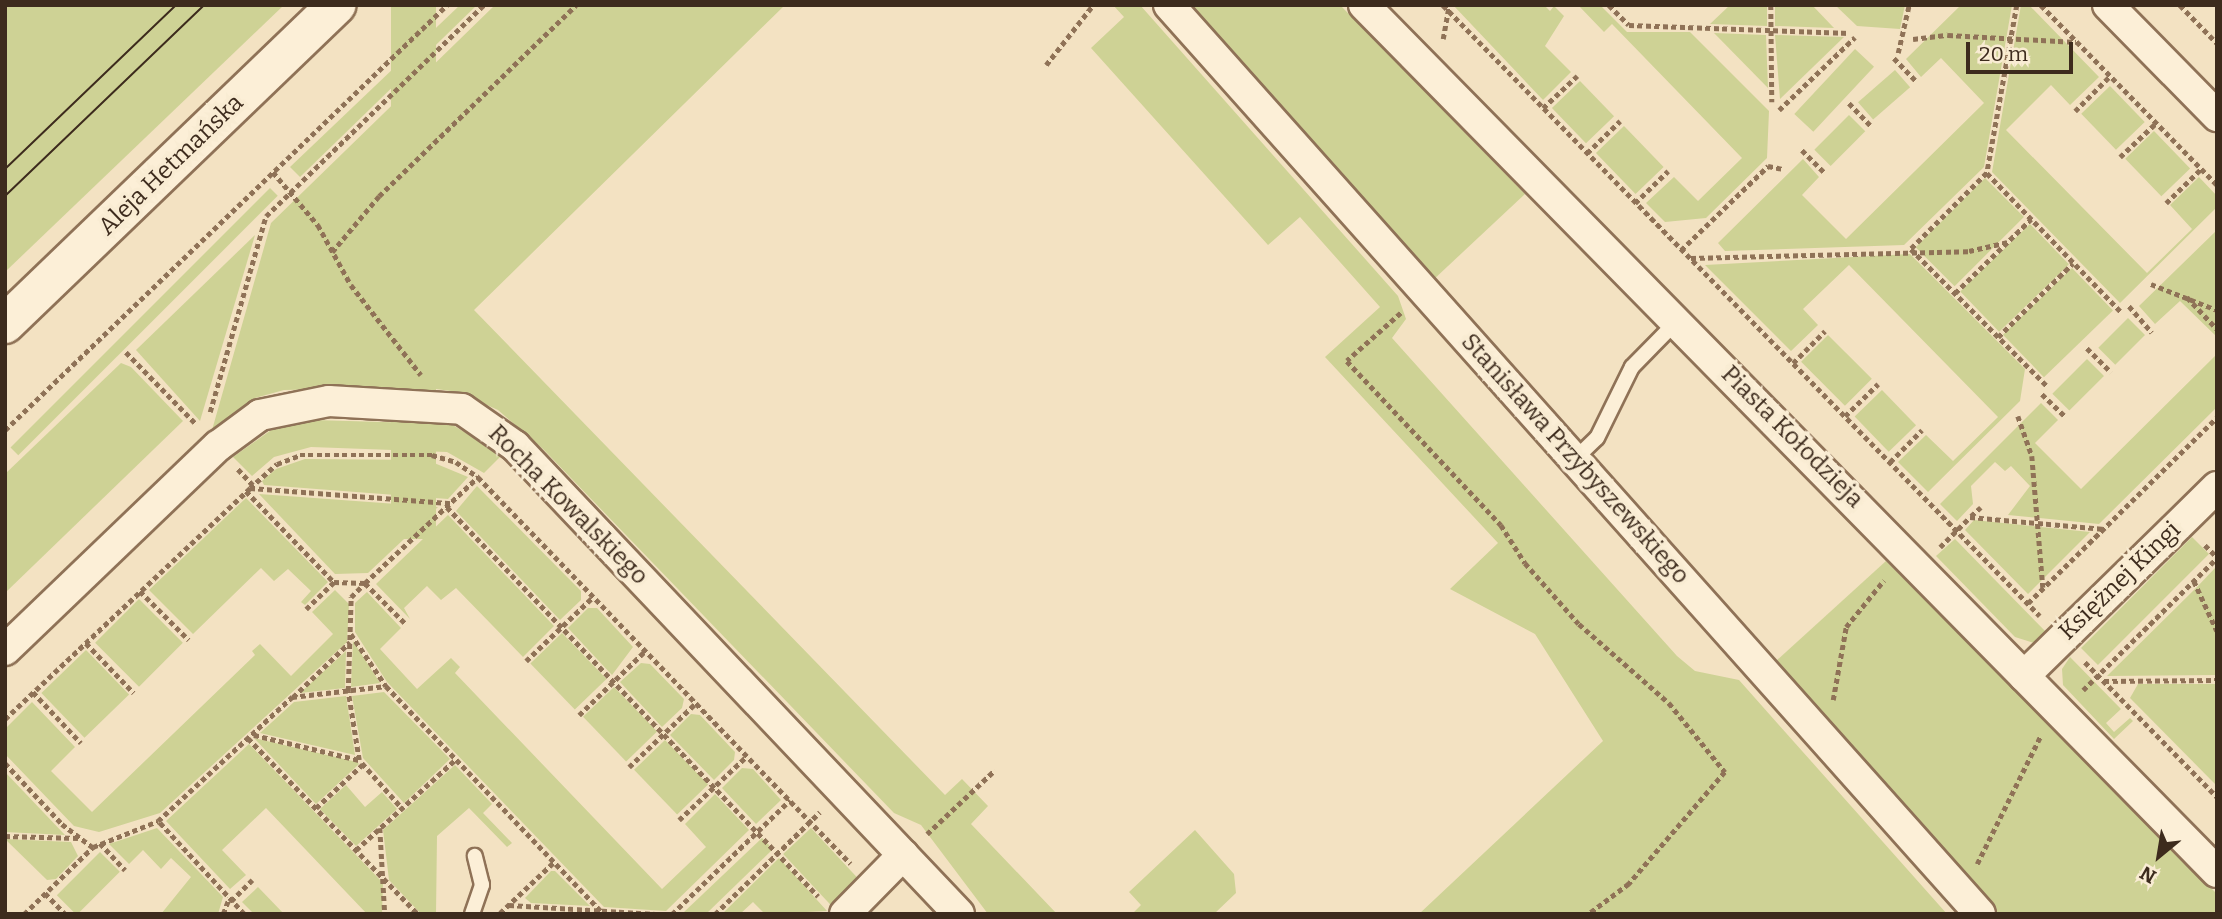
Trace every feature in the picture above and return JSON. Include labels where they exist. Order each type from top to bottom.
[{"type":"street","name":"Aleja Hetmańska","points":[[5,324],[337,5]]},
{"type":"street","name":"Stanisława Przybyszewskiego","points":[[1169,5],[1972,904]]},
{"type":"street","name":"Piasta Kołodzieja","points":[[1364,5],[1678,321],[2217,872]]},
{"type":"street","points":[[2108,5],[2217,116]]},
{"type":"street","name":"Rocha Kowalskiego","points":[[5,650],[211,439],[260,415],[300,403],[445,406],[478,417],[516,446],[959,914]]},
{"type":"street","name":"Księżnej Kingi","points":[[2024,676],[2217,487]]},
{"type":"street","points":[[835,909],[872,886],[903,855]]},
{"type":"lane","points":[[1574,459],[1597,438],[1632,367],[1678,321]]},
{"type":"lane","points":[[472,914],[482,886],[475,856]]},
{"type":"path","points":[[5,430],[447,5]]},
{"type":"path","points":[[211,439],[266,216],[484,5]]},
{"type":"path","points":[[332,252],[379,196],[576,5]]},
{"type":"path","points":[[1046,65],[1093,5]]},
{"type":"path","points":[[1443,5],[2217,797]]},
{"type":"path","points":[[1609,5],[1629,25],[1850,33]]},
{"type":"path","points":[[1771,5],[1772,103]]},
{"type":"path","points":[[1909,5],[1896,56],[1917,82]]},
{"type":"path","points":[[1911,249],[1987,173],[2017,5]]},
{"type":"path","points":[[2040,5],[2217,185]]},
{"type":"path","points":[[2180,5],[2217,43]]},
{"type":"path","points":[[1779,110],[1855,37]]},
{"type":"path","points":[[1913,39],[2076,42]]},
{"type":"path","points":[[1543,108],[1577,76]]},
{"type":"path","points":[[2075,111],[2110,76]]},
{"type":"path","points":[[1849,103],[1872,127]]},
{"type":"path","points":[[1587,153],[1620,121]]},
{"type":"path","points":[[2120,157],[2155,123]]},
{"type":"path","points":[[1802,150],[1825,173]]},
{"type":"path","points":[[1682,250],[1768,166],[1783,169]]},
{"type":"path","points":[[2166,203],[2201,169]]},
{"type":"path","points":[[1635,203],[1668,171]]},
{"type":"path","points":[[274,172],[445,406]]},
{"type":"path","points":[[1987,173],[2122,313]]},
{"type":"path","points":[[1955,293],[2031,219]]},
{"type":"path","points":[[1690,258],[1911,249],[1969,251],[2007,242]]},
{"type":"path","points":[[1911,249],[2048,387]]},
{"type":"path","points":[[1998,337],[2073,263]]},
{"type":"path","points":[[2151,284],[2183,294],[2217,310]]},
{"type":"path","points":[[2183,294],[2217,329]]},
{"type":"path","points":[[2129,306],[2152,331]]},
{"type":"path","points":[[1387,326],[1347,362],[1501,525],[1525,563],[1579,624],[1669,703],[1725,772],[1629,884],[1589,914]]},
{"type":"path","points":[[1793,363],[1825,331]]},
{"type":"path","points":[[2087,348],[2111,372]]},
{"type":"path","points":[[126,352],[211,439]]},
{"type":"path","points":[[1845,416],[1878,384]]},
{"type":"path","points":[[2042,394],[2065,416]]},
{"type":"path","points":[[2018,416],[2032,456],[2041,523],[2043,588]]},
{"type":"path","points":[[2028,603],[2217,417]]},
{"type":"path","points":[[1890,462],[1922,430]]},
{"type":"path","points":[[5,719],[276,464],[300,455],[440,456],[478,477],[872,886]]},
{"type":"path","points":[[402,808],[361,762],[348,691],[351,597],[478,477]]},
{"type":"path","points":[[248,489],[449,505],[757,832],[835,909]]},
{"type":"path","points":[[248,489],[334,582],[365,583],[406,624]]},
{"type":"path","points":[[1831,746],[1846,627],[1861,602],[1957,530],[1981,507]]},
{"type":"path","points":[[1970,517],[2105,529]]},
{"type":"path","points":[[2098,675],[2216,559]]},
{"type":"path","points":[[2194,580],[2217,631]]},
{"type":"path","points":[[306,609],[334,582]]},
{"type":"path","points":[[140,591],[189,640]]},
{"type":"path","points":[[526,661],[593,597]]},
{"type":"path","points":[[351,634],[386,686],[603,913]]},
{"type":"path","points":[[24,914],[93,847],[158,821],[351,642]]},
{"type":"path","points":[[86,643],[134,693]]},
{"type":"path","points":[[579,715],[645,651]]},
{"type":"path","points":[[2104,681],[2217,680]]},
{"type":"path","points":[[292,697],[386,686]]},
{"type":"path","points":[[33,692],[81,743]]},
{"type":"path","points":[[629,767],[696,703]]},
{"type":"path","points":[[1972,904],[2043,732],[2059,713]]},
{"type":"path","points":[[251,737],[361,762]]},
{"type":"path","points":[[251,737],[418,914]]},
{"type":"path","points":[[679,820],[747,756]]},
{"type":"path","points":[[356,850],[456,759]]},
{"type":"path","points":[[316,808],[361,762]]},
{"type":"path","points":[[5,763],[80,838],[93,847]]},
{"type":"path","points":[[903,855],[995,770]]},
{"type":"path","points":[[715,914],[841,789]]},
{"type":"path","points":[[672,914],[790,800]]},
{"type":"path","points":[[158,821],[244,914]]},
{"type":"path","points":[[380,828],[387,882],[385,914]]},
{"type":"path","points":[[5,836],[80,838]]},
{"type":"path","points":[[100,843],[125,870]]},
{"type":"path","points":[[499,914],[506,911],[554,862]]},
{"type":"path","points":[[223,914],[230,899],[252,880]]},
{"type":"path","points":[[45,893],[65,914]]},
{"type":"path","points":[[509,905],[603,913],[656,914]]},
{"type":"green space","points":[[5,5],[284,5],[5,272]]},
{"type":"green space","points":[[391,5],[436,5],[436,539],[391,539]]},
{"type":"green space","points":[[460,5],[477,5],[300,177],[290,167]]},
{"type":"green space","points":[[495,5],[785,5],[474,310],[945,795],[962,779],[988,806],[971,824],[1057,914],[988,914],[921,825],[894,813],[543,449],[498,410],[458,392],[422,387],[284,390],[255,398],[212,430],[271,223]]},
{"type":"green space","points":[[1113,5],[1140,5],[1398,296],[1406,319],[1392,338],[1677,656],[1695,671],[1739,680],[1947,914],[1419,914],[1603,741],[1535,634],[1450,589],[1498,543],[1325,357],[1380,307],[1300,217],[1268,245],[1091,48],[1124,17]]},
{"type":"green space","points":[[1190,5],[1340,5],[1525,194],[1432,281]]},
{"type":"green space","points":[[1453,5],[1544,5],[1550,11],[1554,6],[1564,16],[1545,46],[1571,72],[1543,100]]},
{"type":"green space","points":[[1578,5],[1600,5],[1627,32],[1690,32],[1769,111],[1767,158],[1706,218],[1665,222],[1646,203],[1674,177],[1698,201],[1742,158],[1612,24],[1604,32]]},
{"type":"green space","points":[[1730,5],[1767,5],[1767,26],[1710,24]]},
{"type":"green space","points":[[1775,5],[1812,5],[1834,28],[1775,26]]},
{"type":"green space","points":[[1835,5],[1905,5],[1900,29],[1857,26]]},
{"type":"green space","points":[[1961,5],[2012,5],[1984,167],[1904,245],[1725,251],[1718,243],[1803,159],[1819,177],[1802,195],[1846,239],[1984,103],[1941,58],[1921,77],[1906,59]]},
{"type":"green space","points":[[2021,5],[2029,5],[2099,77],[2070,105],[2051,85],[2006,130],[2147,273],[2192,229],[2170,205],[2199,177],[2217,196],[2217,207],[2120,303],[1992,172]]},
{"type":"green space","points":[[1714,33],[1766,35],[1768,88]]},
{"type":"green space","points":[[1775,35],[1844,37],[1780,99]]},
{"type":"green space","points":[[1855,49],[1874,67],[1813,132],[1794,114]]},
{"type":"green space","points":[[1895,70],[1910,87],[1873,120],[1858,102]]},
{"type":"green space","points":[[1580,81],[1614,116],[1586,143],[1552,108]]},
{"type":"green space","points":[[2110,86],[2145,122],[2116,150],[2081,114]]},
{"type":"green space","points":[[1849,115],[1865,131],[1831,166],[1814,150]]},
{"type":"green space","points":[[1624,126],[1664,167],[1636,194],[1596,153]]},
{"type":"green space","points":[[2154,131],[2190,168],[2161,196],[2125,159]]},
{"type":"green space","points":[[1985,178],[2024,217],[1955,286],[1916,247]]},
{"type":"green space","points":[[270,188],[278,196],[18,455],[10,448]]},
{"type":"green space","points":[[2030,224],[2069,264],[1999,332],[1960,291]]},
{"type":"green space","points":[[2217,230],[2217,337],[2180,301],[2155,324],[2139,306]]},
{"type":"green space","points":[[255,235],[200,421],[136,350]]},
{"type":"green space","points":[[1910,254],[2025,369],[2020,401],[1928,492],[1898,462],[1926,435],[1953,461],[1998,417],[1849,265],[1803,309],[1818,325],[1791,351],[1705,265]]},
{"type":"green space","points":[[2072,268],[2113,310],[2044,377],[2003,335]]},
{"type":"green space","points":[[2128,318],[2145,335],[2115,365],[2098,348]]},
{"type":"green space","points":[[1828,335],[1872,379],[1845,406],[1801,362]]},
{"type":"green space","points":[[2217,354],[2217,407],[2099,524],[2008,515],[2030,486],[2011,466],[2005,471],[1995,462],[1971,486],[1973,504],[1957,521],[1940,504],[2041,403],[2058,420],[2035,443],[2081,489]]},
{"type":"green space","points":[[2087,359],[2104,376],[2069,411],[2052,394]]},
{"type":"green space","points":[[121,363],[131,367],[183,421],[5,593],[5,474]]},
{"type":"green space","points":[[1882,390],[1916,425],[1889,452],[1855,416]]},
{"type":"green space","points":[[314,420],[451,424],[502,455],[484,473],[447,452],[311,447],[274,457],[252,476],[233,457],[274,428]]},
{"type":"green space","points":[[305,459],[427,460],[468,477],[448,499],[264,485],[262,481],[276,469]]},
{"type":"green space","points":[[477,486],[581,591],[581,600],[560,620],[456,511]]},
{"type":"green space","points":[[259,494],[438,507],[368,573],[335,574]]},
{"type":"green space","points":[[246,498],[328,582],[305,605],[301,602],[311,591],[288,569],[274,581],[261,568],[193,634],[149,590]]},
{"type":"green space","points":[[448,515],[554,626],[523,657],[456,588],[441,600],[427,586],[404,608],[410,619],[376,584]]},
{"type":"green space","points":[[1974,520],[2090,532],[2028,594],[1965,530]]},
{"type":"green space","points":[[2192,537],[2209,554],[2098,665],[2081,648]]},
{"type":"green space","points":[[1955,539],[2048,634],[2034,643],[2015,637],[1936,556]]},
{"type":"green space","points":[[1886,561],[2217,894],[2217,914],[1995,914],[1776,661]]},
{"type":"green space","points":[[2215,568],[2217,675],[2107,676],[2197,587]]},
{"type":"green space","points":[[335,590],[349,604],[347,642],[160,813],[99,832],[74,826],[5,754],[5,729],[32,702],[75,747],[51,771],[92,812],[255,655],[252,651],[260,644],[291,676],[333,634],[312,612]]},
{"type":"green space","points":[[367,592],[401,628],[380,649],[417,689],[451,658],[460,667],[455,673],[662,889],[706,847],[685,824],[715,794],[749,830],[666,911],[604,907],[387,682],[355,632],[355,603]]},
{"type":"green space","points":[[139,599],[183,643],[139,687],[95,643]]},
{"type":"green space","points":[[588,608],[597,608],[633,647],[612,675],[568,628]]},
{"type":"green space","points":[[562,633],[606,679],[575,710],[530,664]]},
{"type":"green space","points":[[353,641],[380,683],[351,687]]},
{"type":"green space","points":[[86,650],[129,695],[84,738],[41,693]]},
{"type":"green space","points":[[346,651],[345,688],[300,693]]},
{"type":"green space","points":[[2070,657],[2121,709],[2106,723],[2114,732],[2130,718],[2133,721],[2114,739],[2063,685],[2062,669]]},
{"type":"green space","points":[[641,663],[650,664],[684,699],[682,708],[662,727],[620,682]]},
{"type":"green space","points":[[2138,684],[2217,684],[2217,786],[2130,698]]},
{"type":"green space","points":[[614,687],[657,732],[626,761],[583,717]]},
{"type":"green space","points":[[384,692],[450,759],[404,803],[363,758],[352,696]]},
{"type":"green space","points":[[346,696],[355,755],[260,733],[294,702]]},
{"type":"green space","points":[[691,714],[700,715],[735,752],[734,760],[714,780],[670,735]]},
{"type":"green space","points":[[254,738],[357,762],[359,764],[316,804]]},
{"type":"green space","points":[[665,740],[708,785],[677,814],[634,770]]},
{"type":"green space","points":[[249,744],[383,883],[382,914],[367,914],[266,808],[222,850],[246,875],[230,889],[166,821]]},
{"type":"green space","points":[[455,765],[492,804],[483,813],[512,843],[507,847],[469,808],[437,836],[436,914],[421,914],[389,880],[383,830]]},
{"type":"green space","points":[[742,768],[753,769],[781,800],[756,824],[722,788]]},
{"type":"green space","points":[[5,772],[65,835],[5,832]]},
{"type":"green space","points":[[346,785],[365,807],[382,792],[397,809],[356,846],[320,809]]},
{"type":"green space","points":[[157,828],[223,897],[218,914],[161,914],[191,877],[171,858],[161,869],[143,850],[129,864],[109,844]]},
{"type":"green space","points":[[811,828],[858,878],[830,904],[783,854]]},
{"type":"green space","points":[[1195,830],[1234,874],[1236,893],[1214,914],[1132,914],[1141,905],[1129,892]]},
{"type":"green space","points":[[762,838],[773,849],[706,914],[684,912]]},
{"type":"green space","points":[[5,839],[71,842],[78,856],[56,879],[47,880]]},
{"type":"green space","points":[[100,852],[120,872],[78,914],[57,895]]},
{"type":"green space","points":[[779,858],[827,911],[765,914],[753,902],[740,914],[722,914]]},
{"type":"green space","points":[[551,871],[555,871],[590,906],[531,903],[525,898]]},
{"type":"green space","points":[[258,887],[284,914],[254,914],[242,902]]},
{"type":"tram line","points":[[5,169],[176,5]]},
{"type":"tram line","points":[[5,196],[204,5]]}]
